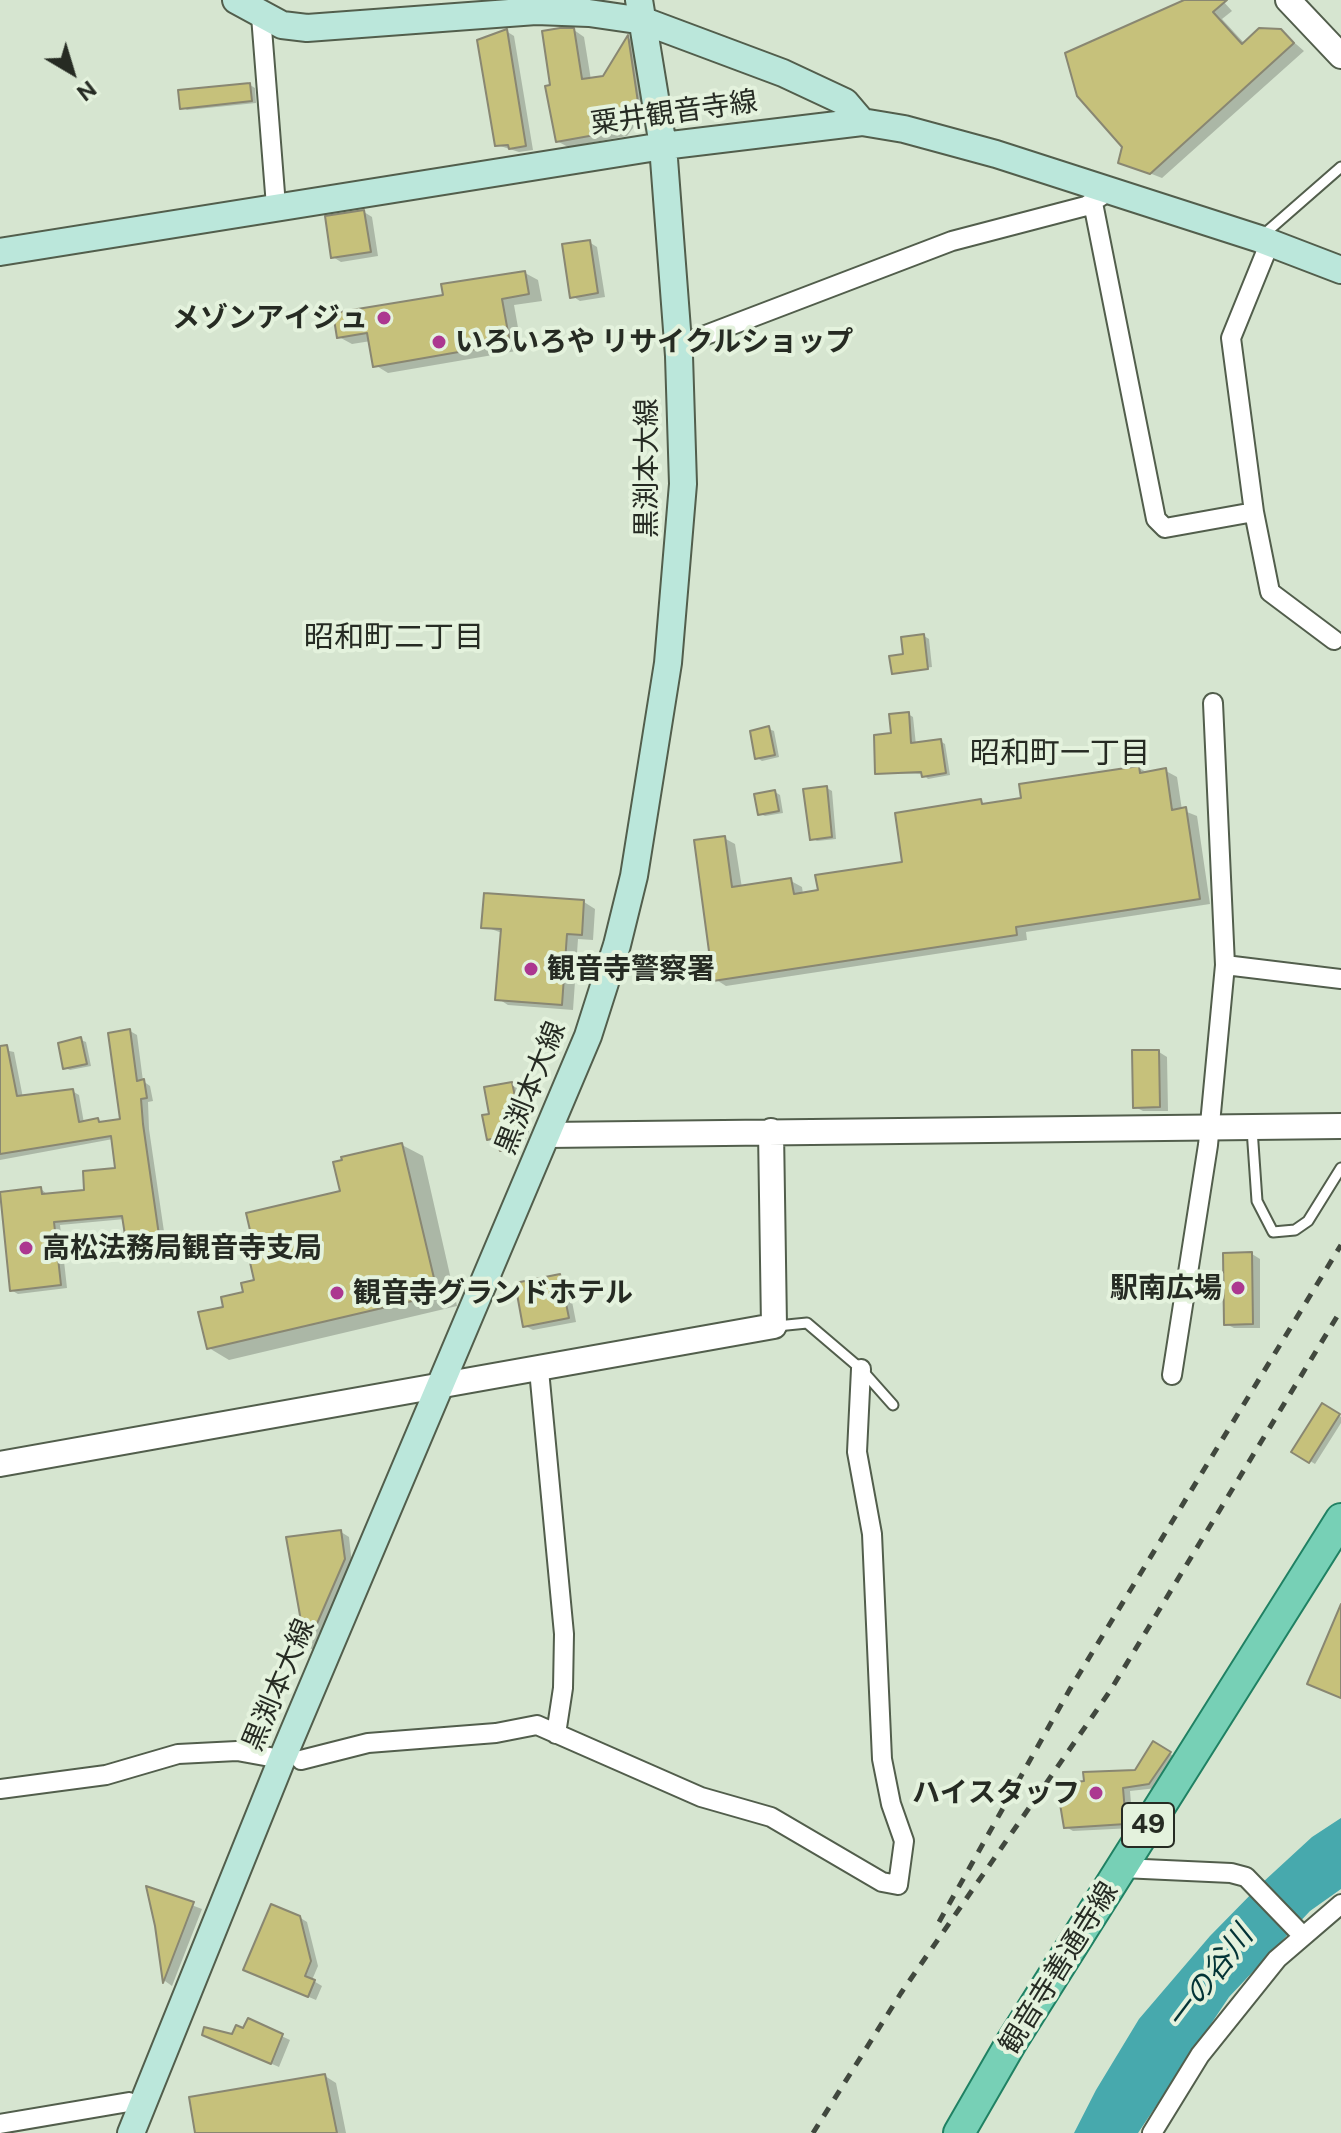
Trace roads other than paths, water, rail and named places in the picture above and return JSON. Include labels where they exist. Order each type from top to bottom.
[{"type":"main road","points":[[236,0],[282,25],[307,28],[536,5],[589,13],[642,10],[845,102],[862,122]]},
{"type":"main road","name":"黒渕本大線","points":[[131,2133],[282,1759],[588,1036],[617,945],[649,794],[668,663],[683,484],[679,356],[663,146],[642,10]]},
{"type":"main road","name":"粟井観音寺線","points":[[0,252],[663,146],[862,122],[904,129],[996,154],[1101,197],[1265,241],[1341,270]]},
{"type":"main road","name":"観音寺善通寺線","points":[[959,2133],[1341,1519]]},
{"type":"street","points":[[1288,0],[1341,56]]},
{"type":"street","points":[[261,16],[276,206]]},
{"type":"street","points":[[690,341],[952,241],[1101,197],[1156,519],[1165,528],[1254,512]]},
{"type":"street","points":[[1265,241],[1231,338],[1254,512],[1270,592],[1334,640]]},
{"type":"street","points":[[1172,1375],[1210,1127],[1225,965],[1213,703]]},
{"type":"street","points":[[1225,965],[1341,979]]},
{"type":"street","points":[[547,1135],[1341,1126]]},
{"type":"street","points":[[0,1464],[774,1326],[771,1131]]},
{"type":"street","points":[[301,1760],[368,1743],[496,1733],[537,1725],[701,1797],[771,1817],[882,1882],[898,1885],[904,1841],[891,1804],[882,1759],[872,1534],[857,1452],[861,1369]]},
{"type":"street","points":[[539,1370],[564,1634],[563,1688],[556,1734]]},
{"type":"street","points":[[0,1789],[94,1777],[178,1754],[237,1751],[270,1757]]},
{"type":"street","points":[[1122,1868],[1231,1873],[1246,1877],[1302,1935]]},
{"type":"street","points":[[1152,2133],[1200,2055],[1277,1959],[1341,1904]]},
{"type":"street","points":[[0,2124],[129,2102]]},
{"type":"lane","points":[[1265,241],[1267,228],[1314,194],[1341,167]]},
{"type":"lane","points":[[1251,1126],[1257,1201],[1273,1232],[1295,1230],[1308,1221],[1341,1168]]},
{"type":"lane","points":[[774,1326],[807,1323],[861,1369],[893,1405]]},
{"type":"water","name":"一の谷川","points":[[1341,1818],[1341,1889],[1310,1911],[1229,1997],[1138,2133],[1074,2133],[1139,2019],[1210,1936],[1262,1883],[1312,1837]]},
{"type":"railway","points":[[939,1922],[1070,1689],[1341,1245]]},
{"type":"railway","points":[[813,2133],[901,1993],[1110,1691],[1341,1310]]},
{"type":"place","name":"メゾンアイジュ","points":[[384,318]]},
{"type":"place","name":"いろいろや リサイクルショップ","points":[[439,342]]},
{"type":"place","name":"観音寺警察署","points":[[531,969]]},
{"type":"place","name":"高松法務局観音寺支局","points":[[26,1248]]},
{"type":"place","name":"駅南広場","points":[[1238,1288]]},
{"type":"place","name":"観音寺グランドホテル","points":[[337,1293]]},
{"type":"place","name":"ハイスタッフ","points":[[1096,1793]]},
{"type":"district","name":"昭和町二丁目","points":[[394,638]]},
{"type":"district","name":"昭和町一丁目","points":[[1060,754]]}]
